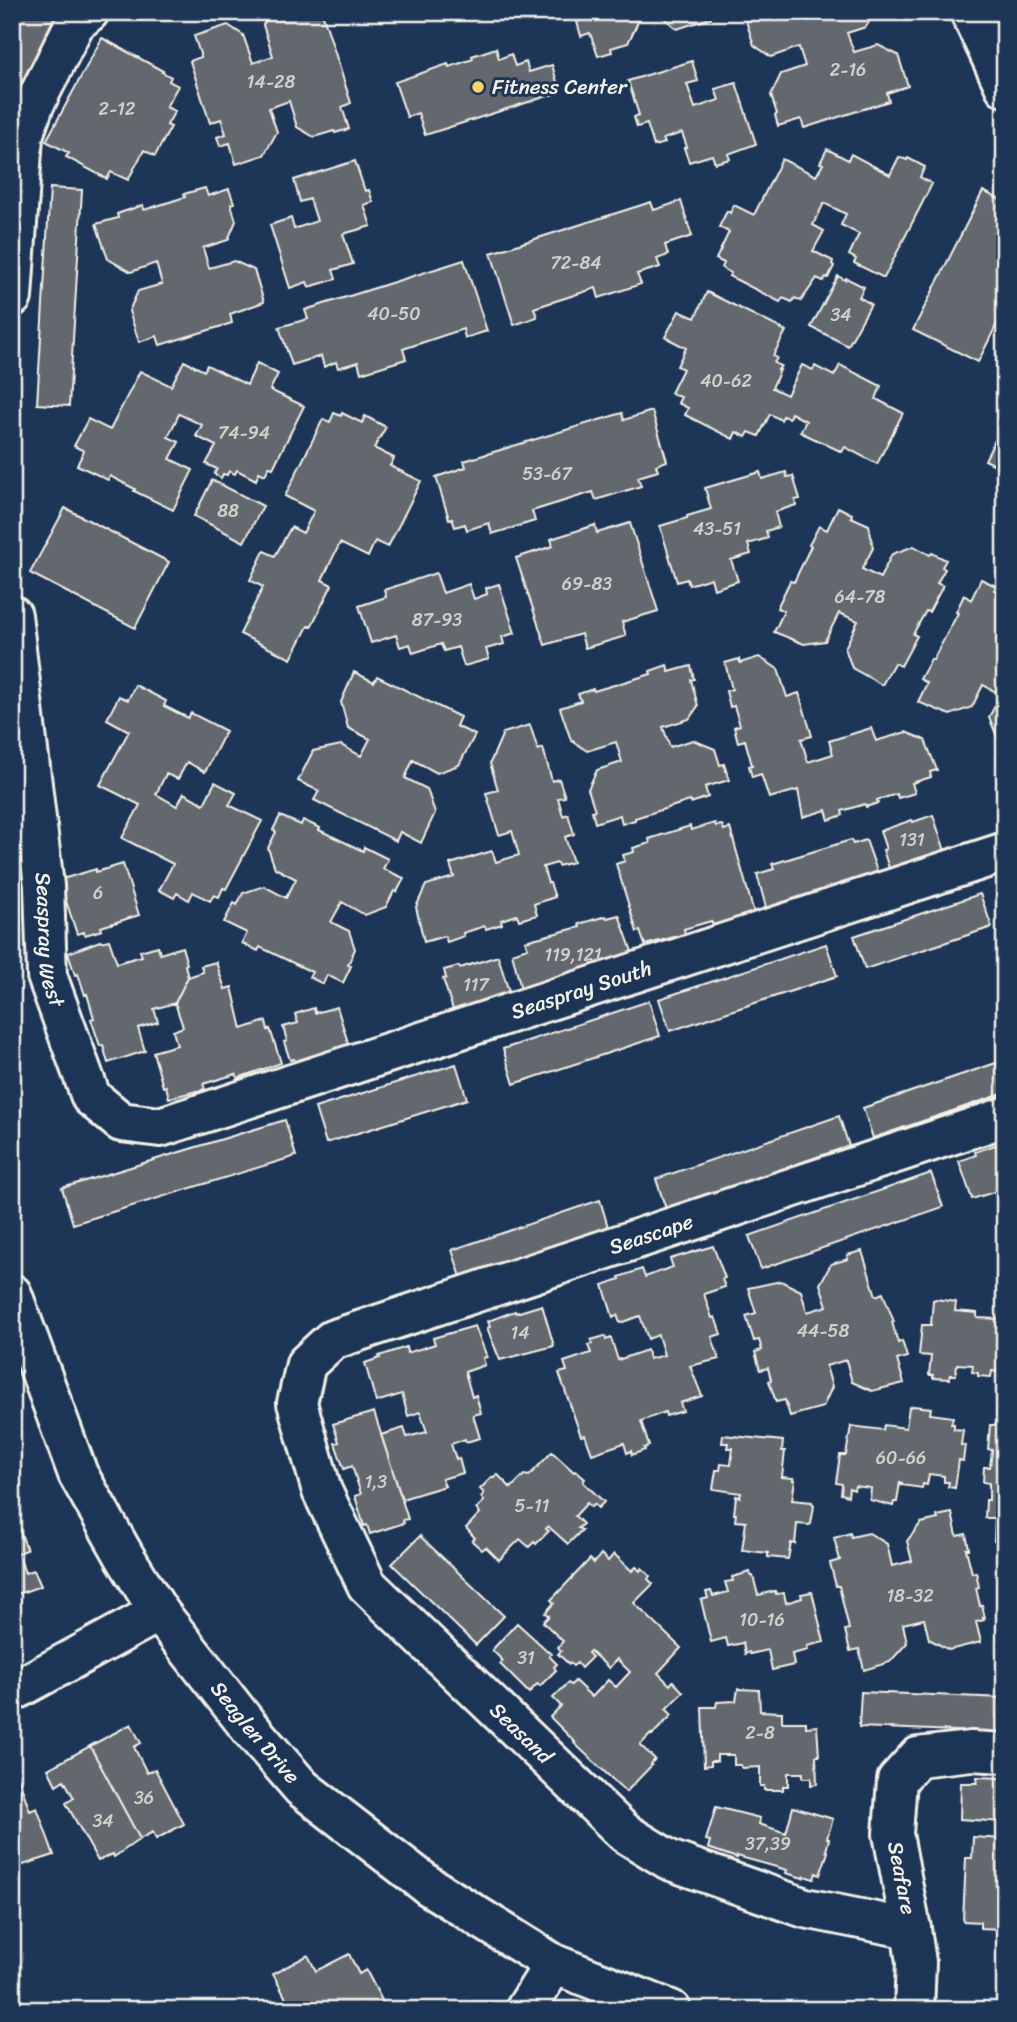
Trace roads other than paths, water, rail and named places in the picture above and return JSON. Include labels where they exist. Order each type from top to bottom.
[{"type":"street","points":[[970,12],[1005,87]]},
{"type":"street","points":[[12,298],[23,136],[34,105],[82,18]]},
{"type":"street","name":"Seaspray West","points":[[12,615],[44,886],[47,976],[91,1097],[121,1122],[160,1127]]},
{"type":"street","name":"Seaspray South","points":[[160,1127],[1005,852]]},
{"type":"street","name":"Seascape","points":[[306,1364],[332,1340],[1005,1117]]},
{"type":"street","name":"Seaglen Drive","points":[[12,1294],[78,1474],[125,1557],[159,1612],[249,1727],[302,1788],[429,1886],[554,1964],[671,2010]]},
{"type":"street","name":"Seasand","points":[[306,1364],[297,1403],[322,1491],[367,1585],[625,1833],[669,1860],[805,1908],[911,1929]]},
{"type":"street","points":[[12,1692],[159,1612]]},
{"type":"street","name":"Seafare","points":[[914,2010],[916,1962],[893,1834],[897,1780],[918,1757],[971,1751],[1005,1753]]},
{"type":"street","points":[[525,2010],[554,1964]]},
{"type":"place","name":"Fitness Center","points":[[478,87]]}]
